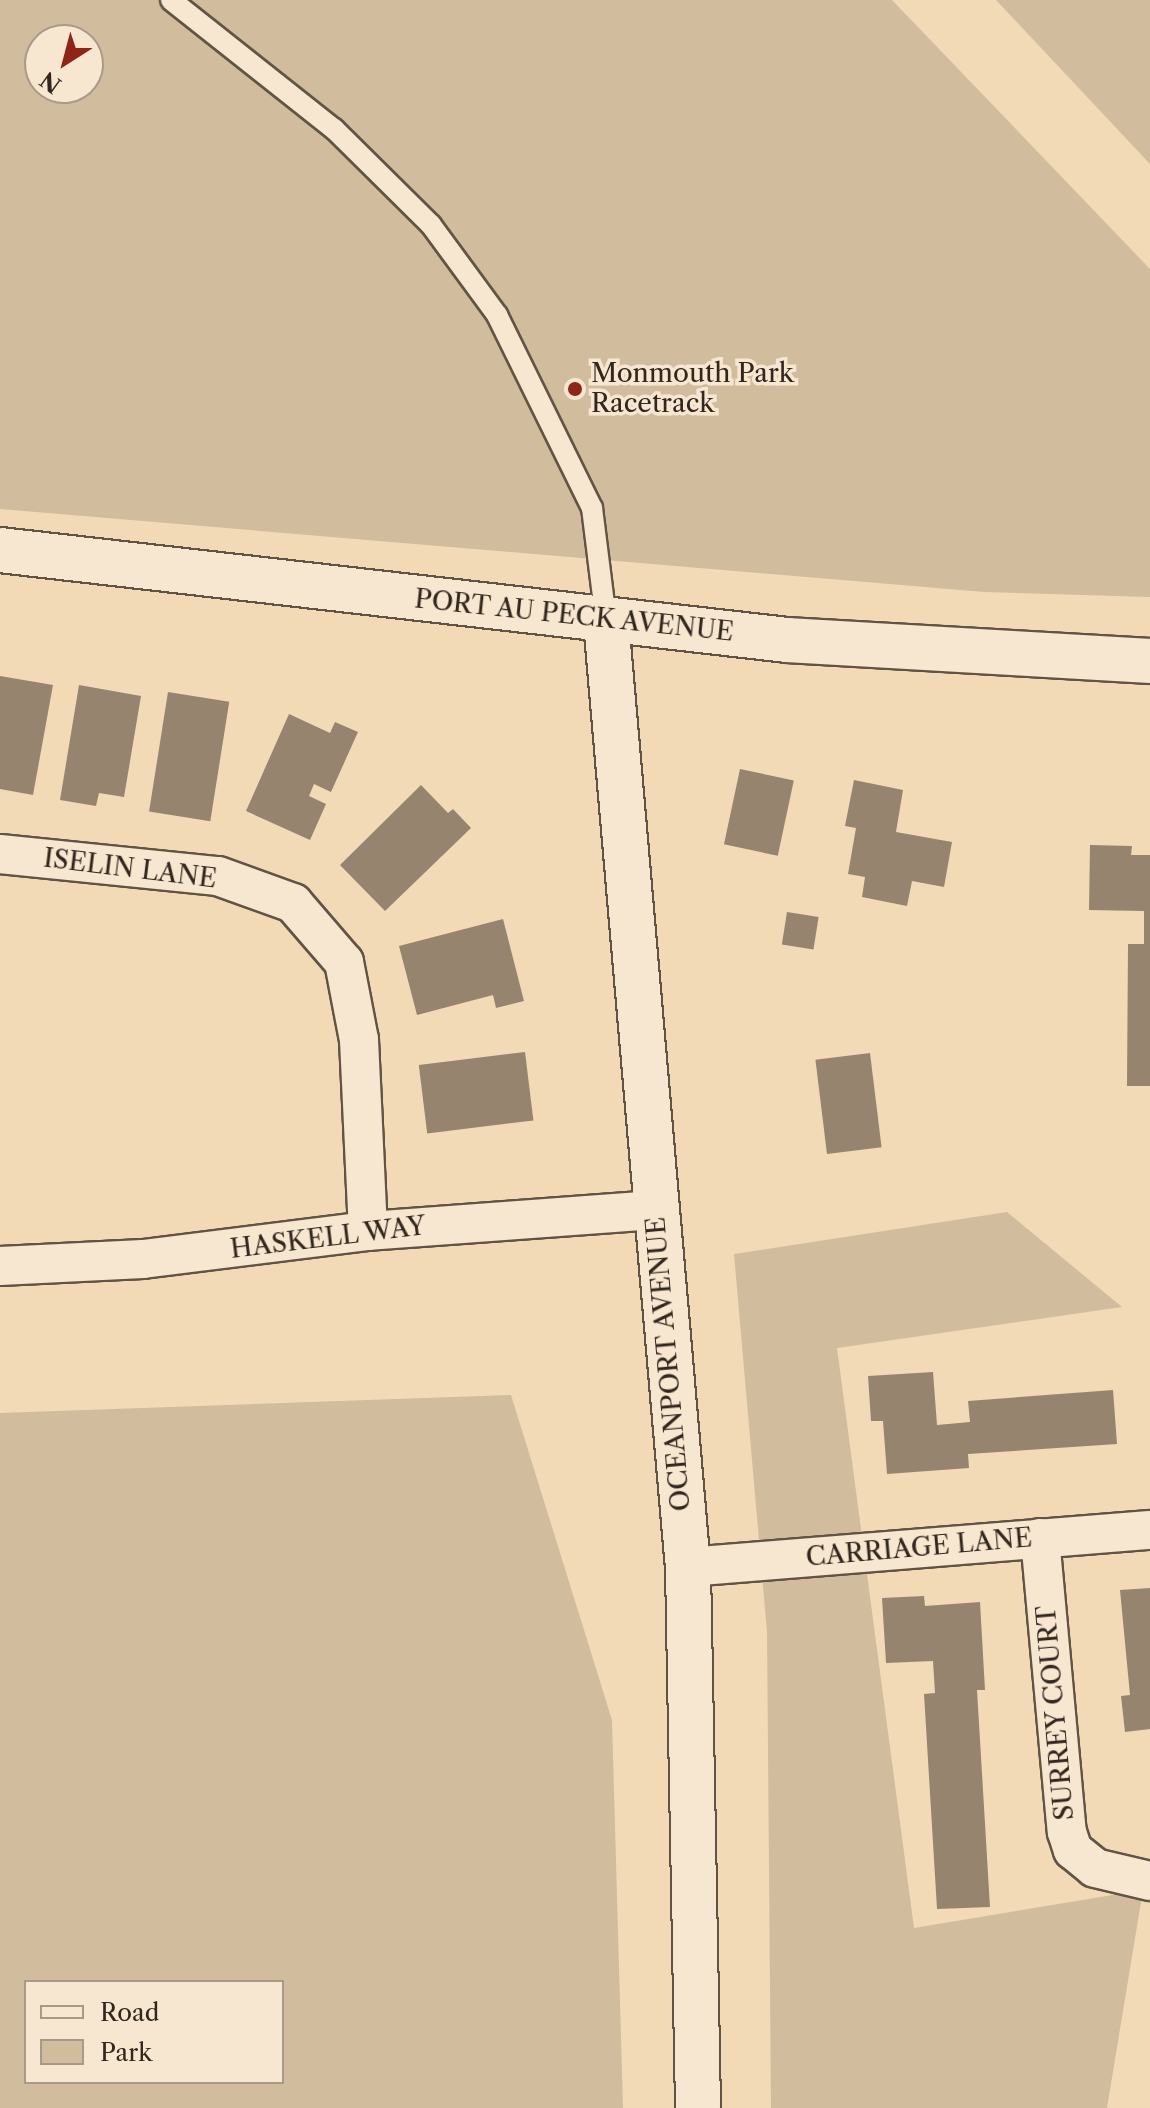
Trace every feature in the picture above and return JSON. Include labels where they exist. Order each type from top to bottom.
[{"type":"street","name":"PORT AU PECK AVENUE","points":[[0,550],[606,621],[935,652],[1150,661]]},
{"type":"street","name":"OCEANPORT AVENUE","points":[[606,621],[688,1567],[698,2108]]},
{"type":"street","name":"ISELIN LANE","points":[[0,854],[218,876],[293,903],[344,962],[359,1040],[368,1231]]},
{"type":"street","name":"HASKELL WAY","points":[[0,1266],[143,1259],[368,1231],[656,1210]]},
{"type":"street","name":"CARRIAGE LANE","points":[[688,1567],[1150,1530]]},
{"type":"street","name":"SURREY COURT","points":[[1040,1538],[1067,1832],[1073,1850],[1095,1868],[1150,1881]]},
{"type":"lane","points":[[171,0],[334,129],[431,225],[497,315],[592,508],[606,621]]},
{"type":"green space","name":"Monmouth Park Racetrack","points":[[0,0],[892,0],[1150,269],[1150,597],[984,592],[0,509]]},
{"type":"green space","points":[[996,0],[1150,0],[1150,164]]},
{"type":"green space","points":[[1007,1212],[1122,1307],[837,1348],[914,1928],[1143,1890],[1107,2108],[771,2108],[767,1632],[734,1254]]},
{"type":"green space","points":[[511,1395],[612,1720],[623,2108],[0,2108],[0,1413]]},
{"type":"building","points":[[0,676],[53,685],[33,795],[0,789]]},
{"type":"building","points":[[79,685],[141,696],[124,797],[99,793],[96,806],[60,800]]},
{"type":"building","points":[[168,692],[229,702],[210,821],[149,812]]},
{"type":"building","points":[[289,714],[330,733],[335,722],[358,732],[331,792],[314,784],[309,796],[326,804],[310,840],[246,811]]},
{"type":"building","points":[[740,769],[794,780],[778,856],[724,844]]},
{"type":"building","points":[[854,780],[903,790],[896,832],[952,842],[944,887],[912,881],[907,906],[862,897],[865,877],[848,874],[856,828],[845,826]]},
{"type":"building","points":[[421,785],[448,813],[453,809],[471,828],[385,911],[340,865]]},
{"type":"building","points":[[1090,845],[1132,846],[1131,855],[1150,855],[1150,1086],[1127,1086],[1128,944],[1144,944],[1144,911],[1089,910]]},
{"type":"building","points":[[787,912],[819,917],[813,950],[782,945]]},
{"type":"building","points":[[503,919],[524,1001],[496,1008],[493,995],[417,1015],[399,946]]},
{"type":"building","points":[[525,1052],[533,1120],[427,1134],[419,1065]]},
{"type":"building","points":[[870,1053],[882,1147],[827,1154],[815,1060]]},
{"type":"building","points":[[933,1372],[937,1425],[970,1422],[968,1401],[1113,1390],[1117,1444],[968,1454],[969,1468],[887,1474],[883,1421],[871,1421],[868,1376]]},
{"type":"building","points":[[1150,1588],[1150,1729],[1125,1732],[1121,1696],[1130,1695],[1120,1590]]},
{"type":"building","points":[[924,1596],[925,1606],[980,1602],[985,1690],[977,1690],[990,1907],[937,1909],[924,1694],[935,1693],[933,1661],[886,1663],[882,1598]]},
{"type":"place","name":"Monmouth Park Racetrack","points":[[575,389]]}]
